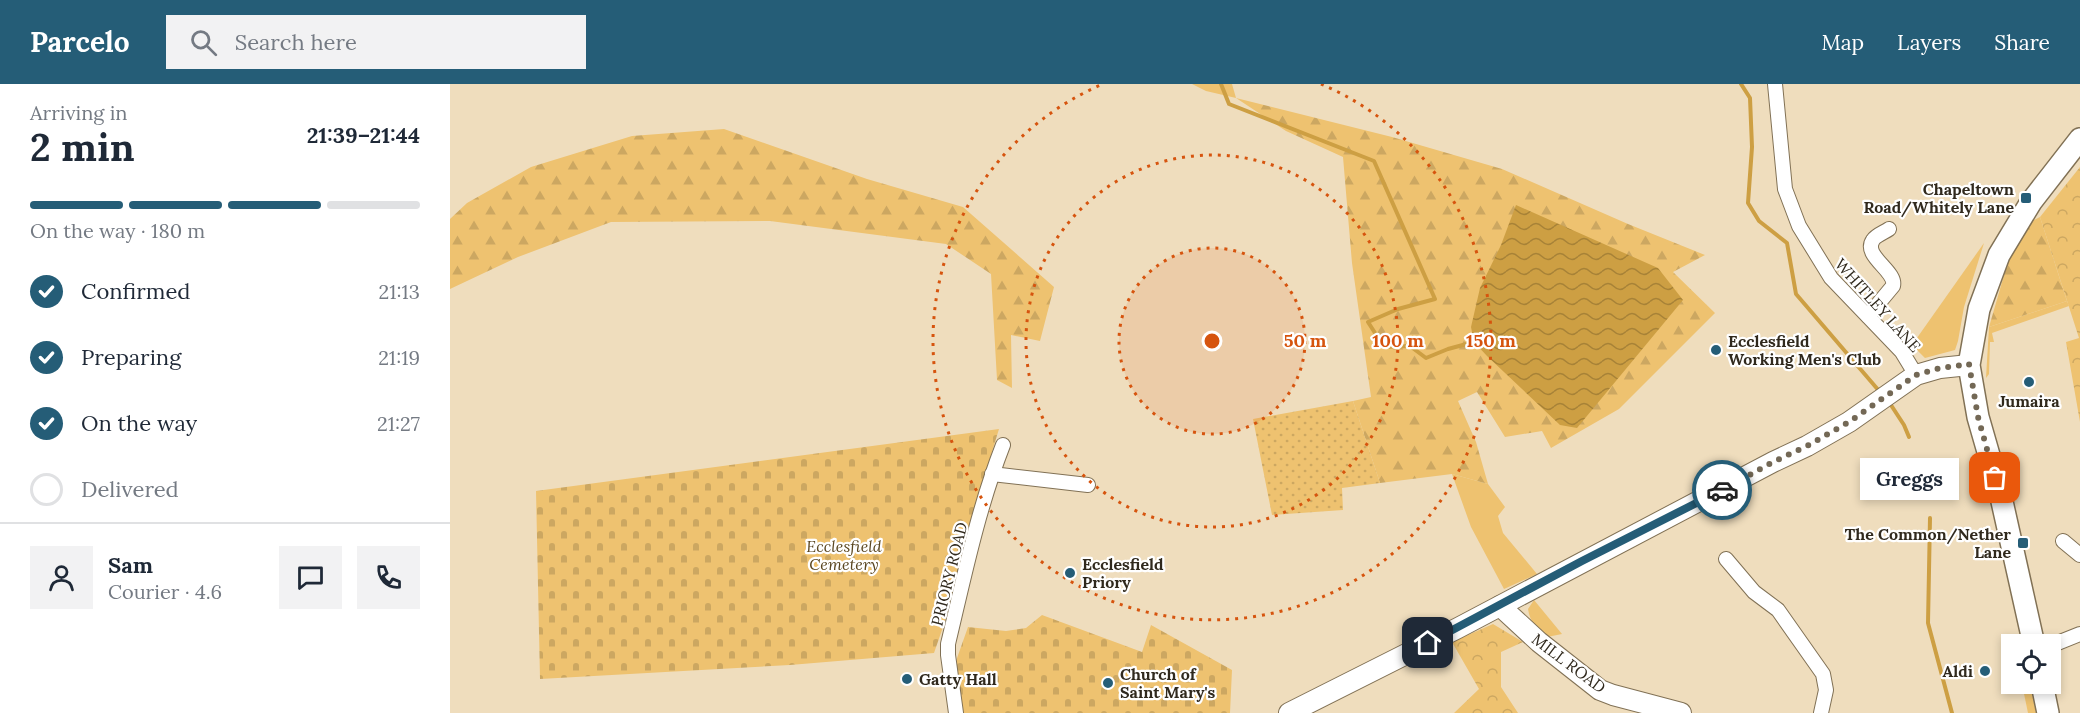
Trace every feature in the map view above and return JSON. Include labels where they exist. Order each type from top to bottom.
[{"type":"main road","points":[[2032,634],[2001,497],[1978,417],[1969,364],[1979,309],[1999,255],[2031,202],[2080,139]]},
{"type":"main road","points":[[1289,713],[1807,446],[1883,399],[1916,375],[1940,368],[1969,364]]},
{"type":"main road","name":"MILL ROAD","points":[[1500,606],[1539,642],[1600,690],[1629,706],[1681,713]]},
{"type":"main road","points":[[2044,694],[2048,713]]},
{"type":"street","name":"WHITLEY LANE","points":[[1775,84],[1784,180],[1799,226],[1831,278],[1902,352],[1916,375]]},
{"type":"street","points":[[1868,316],[1893,286],[1893,277],[1873,254],[1871,246],[1873,240],[1889,229]]},
{"type":"street","name":"PRIORY ROAD","points":[[956,713],[948,644],[973,538],[1003,445]]},
{"type":"street","points":[[992,474],[1088,485]]},
{"type":"street","points":[[2063,541],[2080,555]]},
{"type":"street","points":[[1726,560],[1754,592],[1778,610],[1823,674],[1826,690],[1821,713]]},
{"type":"street","points":[[2061,642],[2080,634]]},
{"type":"green space","points":[[1192,84],[1232,84],[1236,98],[1206,91]]},
{"type":"green space","points":[[1236,98],[1392,137],[1502,169],[1705,255],[1673,272],[1715,313],[1619,409],[1551,448],[1542,431],[1505,437],[1477,392],[1458,401],[1476,442],[1488,484],[1452,474],[1380,483],[1353,401],[1371,397],[1352,263],[1343,157],[1286,131]]},
{"type":"green space","points":[[724,129],[867,179],[963,207],[1054,287],[1040,341],[1011,335],[1012,388],[997,380],[991,274],[946,244],[770,221],[611,222],[518,257],[450,289],[450,219],[467,203],[531,167],[632,136]]},
{"type":"green space","points":[[2080,167],[2080,422],[2066,342],[2079,338],[2040,217]]},
{"type":"green space","points":[[2040,217],[2067,301],[1989,327],[2009,258],[2028,223]]},
{"type":"green space","points":[[1984,243],[1964,307],[1955,350],[1925,358],[1912,345]]},
{"type":"green space","points":[[2067,301],[2069,306],[1992,333],[1994,342],[1990,342],[1989,374],[1986,378],[1989,327]]},
{"type":"green space","points":[[1353,401],[1380,483],[1342,488],[1343,510],[1272,515],[1253,419]]},
{"type":"green space","name":"Ecclesfield Cemetery","points":[[999,429],[934,653],[790,665],[540,679],[536,491]]},
{"type":"green space","points":[[1452,474],[1488,484],[1505,507],[1498,516],[1503,533],[1537,574],[1504,589],[1471,527]]},
{"type":"green space","points":[[1534,600],[1562,634],[1547,637],[1535,625],[1528,609]]},
{"type":"green space","points":[[1042,615],[1142,652],[1151,625],[1232,670],[1230,713],[963,713],[956,661],[968,627],[1006,631],[1026,628]]},
{"type":"green space","points":[[1493,624],[1523,642],[1501,652],[1501,687],[1518,713],[1454,713],[1479,689],[1452,642]]},
{"type":"green space","points":[[2024,694],[2032,694],[2036,713],[2028,713]]},
{"type":"water","points":[[1516,205],[1658,268],[1683,300],[1577,428],[1560,425],[1474,342],[1471,327],[1480,288],[1501,245]]},
{"type":"waterway","points":[[1221,84],[1229,104],[1374,161],[1435,299],[1398,309],[1368,322],[1384,347],[1410,346],[1426,358],[1474,342]]},
{"type":"waterway","points":[[1741,84],[1750,98],[1752,147],[1748,203],[1759,221],[1787,243],[1796,294],[1880,392]]},
{"type":"waterway","points":[[1889,402],[1909,437]]},
{"type":"waterway","points":[[1930,518],[1928,623],[1952,713]]},
{"type":"way so far","points":[[1722,490],[1849,422],[1916,375],[1940,368],[1969,364],[1978,417],[1995,478]]},
{"type":"place","name":"Chapeltown Road/Whitely Lane","points":[[2026,198]]},
{"type":"place","name":"Ecclesfield Working Men's Club","points":[[1716,350]]},
{"type":"place","name":"Jumaira","points":[[2029,382]]},
{"type":"place","name":"Greggs","points":[[1995,478]]},
{"type":"place","name":"The Common/Nether Lane","points":[[2023,543]]},
{"type":"place","name":"Ecclesfield Priory","points":[[1070,573]]},
{"type":"place","name":"Aldi","points":[[1985,671]]},
{"type":"place","name":"Gatty Hall","points":[[907,679]]},
{"type":"place","name":"Church of Saint Mary's","points":[[1108,683]]},
{"type":"route","points":[[1428,643],[1722,490]]}]
